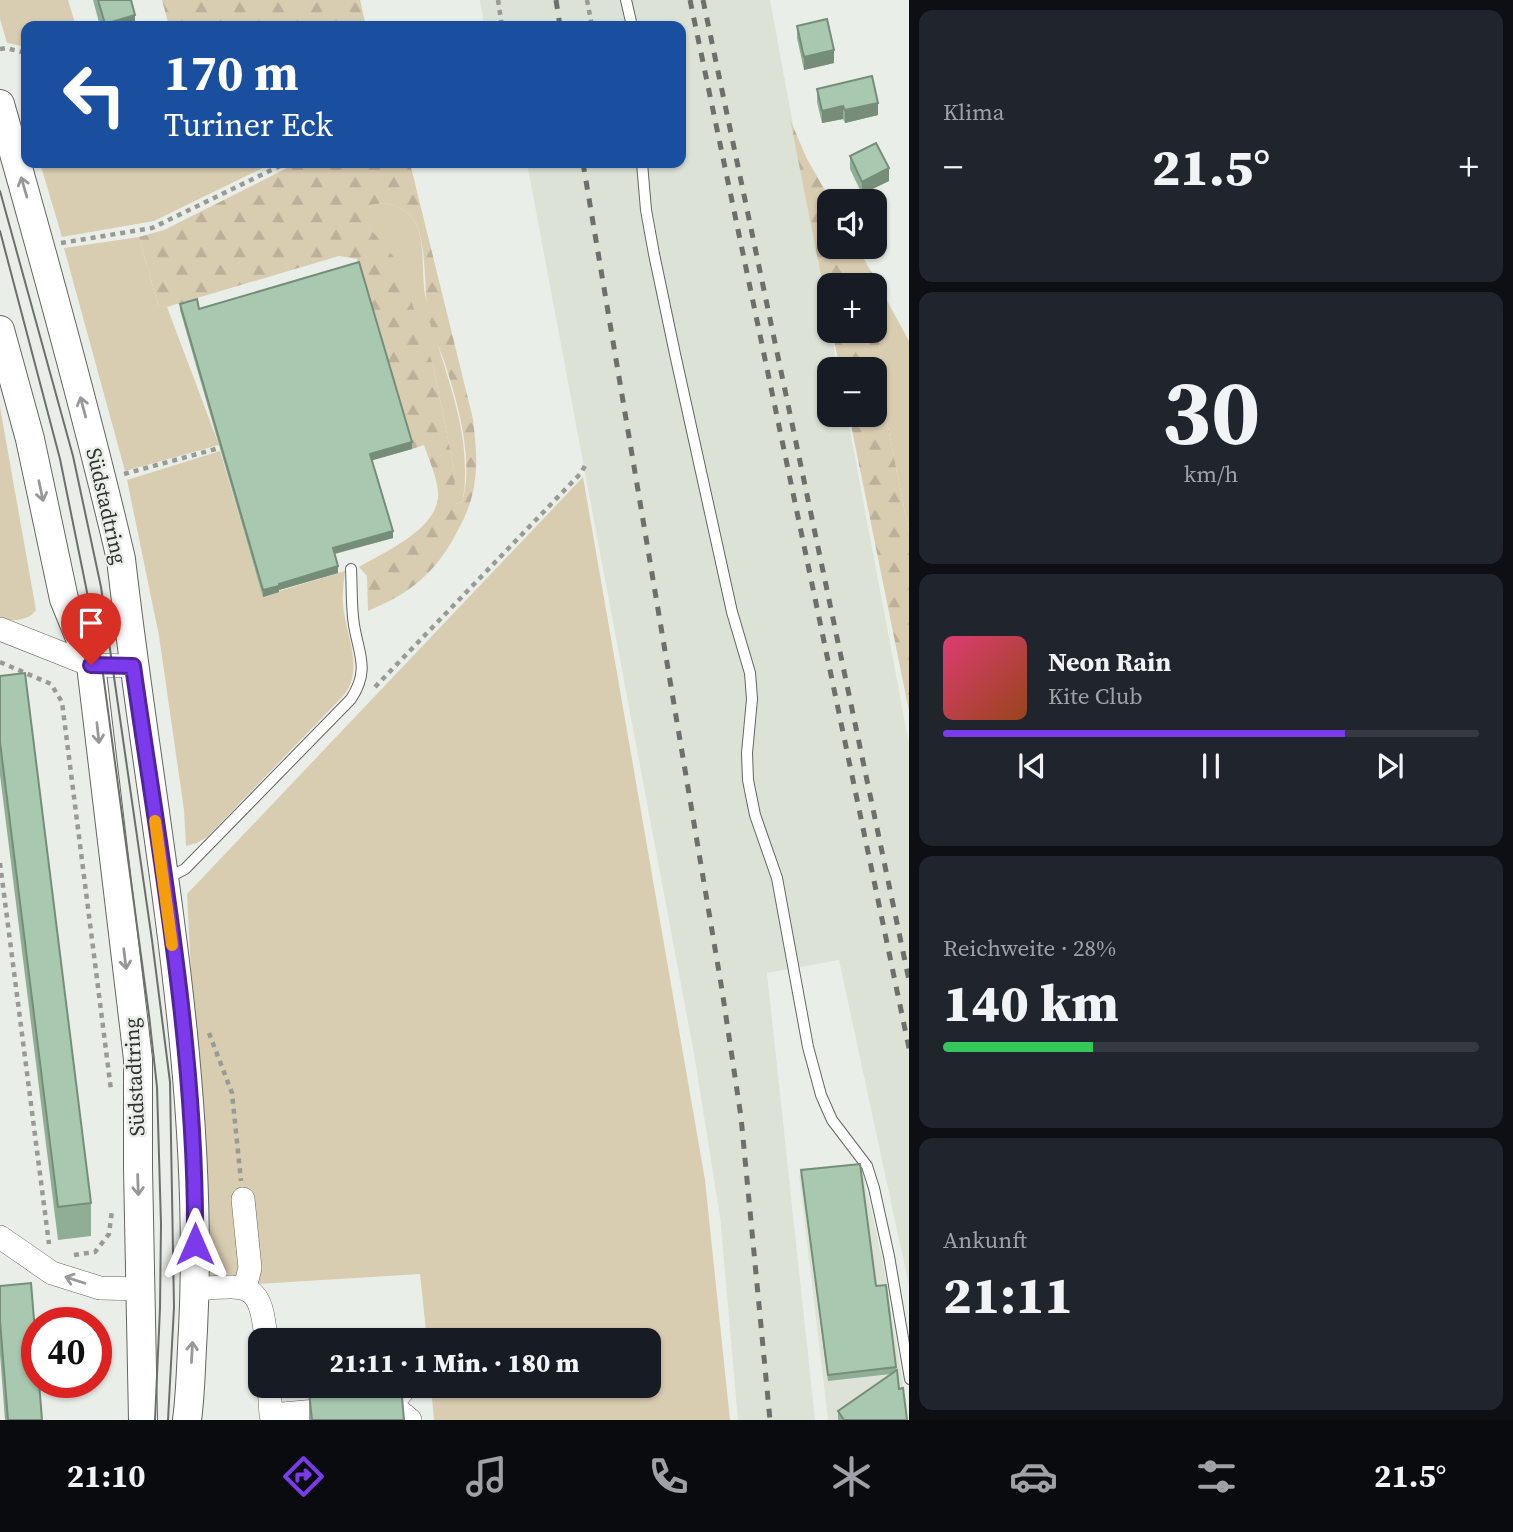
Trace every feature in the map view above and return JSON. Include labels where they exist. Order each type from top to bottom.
[{"type":"street","name":"Südstadtring","points":[[0,104],[45,261],[121,559],[188,1080],[195,1222],[195,1289],[187,1420]]},
{"type":"street","name":"Südstadtring","points":[[0,330],[30,439],[64,599],[91,665],[117,903],[138,1059],[143,1420]]},
{"type":"street","points":[[0,629],[91,665],[133,666]]},
{"type":"street","points":[[243,1199],[250,1268],[245,1288]]},
{"type":"street","points":[[0,1237],[52,1273],[100,1288],[142,1289]]},
{"type":"street","points":[[195,1289],[233,1286],[245,1288],[259,1300],[265,1328]]},
{"type":"street","points":[[270,1398],[271,1415],[391,1404],[396,1398]]},
{"type":"street","points":[[391,1404],[410,1420]]},
{"type":"lane","points":[[626,0],[631,21]]},
{"type":"lane","points":[[642,168],[646,210],[667,316],[732,612],[750,673],[752,699],[747,753],[748,780],[755,815],[777,878],[806,1036],[821,1095],[832,1120],[867,1166],[874,1188],[909,1379]]},
{"type":"lane","points":[[163,880],[186,869],[351,699],[358,687],[362,665],[354,623],[351,569]]},
{"type":"path","points":[[498,0],[501,21]]},
{"type":"path","points":[[587,0],[591,21]]},
{"type":"path","points":[[0,49],[21,52]]},
{"type":"path","points":[[57,244],[152,228],[276,168]]},
{"type":"path","points":[[103,480],[230,446]]},
{"type":"path","points":[[369,693],[581,473],[587,462]]},
{"type":"path","points":[[0,662],[51,684],[62,702],[113,1102]]},
{"type":"path","points":[[0,863],[52,1273]]},
{"type":"path","points":[[206,1025],[232,1093],[243,1199]]},
{"type":"path","points":[[70,1255],[95,1252],[109,1234],[112,1208]]},
{"type":"shaded area","points":[[480,0],[770,0],[820,273],[817,273],[817,343],[833,343],[836,357],[817,357],[817,427],[849,427],[909,744],[909,1286],[839,960],[767,973],[815,1420],[738,1420],[720,1216],[694,1054],[528,168],[686,168],[686,21],[483,21]]},
{"type":"shaded area","points":[[862,1168],[884,1268],[909,1420],[828,1420],[799,1175]]},
{"type":"green space","points":[[0,0],[68,0],[74,21],[21,21],[21,46],[7,43],[0,19]]},
{"type":"green space","points":[[162,0],[360,0],[365,21],[168,21]]},
{"type":"green space","points":[[790,119],[806,157],[824,189],[817,189],[817,255]]},
{"type":"green space","points":[[41,168],[263,168],[154,221],[62,237]]},
{"type":"green space","points":[[287,168],[411,168],[473,419],[476,464],[469,506],[450,545],[432,569],[410,589],[368,611],[367,576],[359,567],[421,528],[436,505],[438,492],[424,445],[412,449],[357,259],[339,256],[167,307],[158,305],[139,237],[164,230]],"holes":[[[382,203],[400,208],[414,220],[421,239],[428,315],[452,385],[460,418],[466,471],[462,502],[456,504],[454,469],[433,365],[398,262],[367,225],[366,214],[372,205]]]},
{"type":"green space","points":[[383,203],[408,213],[420,236],[425,294],[455,403],[464,447],[464,494],[462,502],[455,504],[454,469],[433,365],[376,237],[367,225],[365,214],[372,205]]},
{"type":"green space","points":[[139,237],[158,305],[167,307],[219,445],[125,471],[64,248]]},
{"type":"green space","points":[[818,259],[864,259],[872,273],[820,273]]},
{"type":"green space","points":[[887,301],[909,341],[909,532],[887,422],[887,357],[880,357],[879,343],[887,343]]},
{"type":"green space","points":[[835,343],[879,343],[881,357],[837,357]]},
{"type":"green space","points":[[0,407],[36,610],[25,618],[15,620],[0,618]]},
{"type":"green space","points":[[887,422],[909,532],[909,711],[851,427],[887,427]]},
{"type":"green space","points":[[220,451],[263,596],[345,571],[343,604],[352,651],[353,674],[344,695],[207,837],[186,846],[184,810],[159,636],[127,480]]},
{"type":"green space","points":[[583,477],[705,1180],[730,1420],[434,1420],[432,1398],[661,1398],[661,1328],[426,1328],[420,1274],[207,1287],[187,894]]},
{"type":"building","points":[[98,0],[131,0],[135,15],[104,21]]},
{"type":"building","points":[[827,19],[834,50],[804,57],[797,26]]},
{"type":"building","points":[[872,76],[878,103],[845,110],[843,106],[822,111],[817,89]]},
{"type":"building","points":[[876,143],[889,168],[862,182],[850,156]]},
{"type":"building","points":[[359,262],[412,442],[370,454],[393,531],[333,548],[338,566],[263,590],[180,304],[197,299],[199,309]]},
{"type":"building","points":[[25,673],[91,1203],[58,1207],[0,742],[0,676]]},
{"type":"building","points":[[860,1164],[876,1286],[886,1285],[896,1367],[828,1375],[801,1170]]},
{"type":"building","points":[[31,1283],[33,1307],[21,1307],[21,1398],[40,1398],[42,1420],[8,1420],[0,1286]]},
{"type":"building","points":[[897,1370],[899,1389],[903,1388],[907,1420],[844,1420],[838,1411]]},
{"type":"building","points":[[310,1398],[402,1398],[404,1420],[312,1420]]},
{"type":"tram line","points":[[0,191],[73,456],[101,587],[152,940],[170,1082],[174,1307],[168,1420]]},
{"type":"tram line","points":[[0,231],[60,459],[102,666],[149,1015],[157,1087],[161,1224],[155,1420]]},
{"type":"railway","points":[[556,0],[559,21]]},
{"type":"railway","points":[[690,0],[909,1048]]},
{"type":"railway","points":[[703,0],[909,980]]},
{"type":"railway","points":[[584,168],[741,1117],[770,1420]]},
{"type":"slow traffic","points":[[155,821],[172,945]]},
{"type":"route","points":[[91,665],[133,666],[188,1080],[195,1244]]}]
